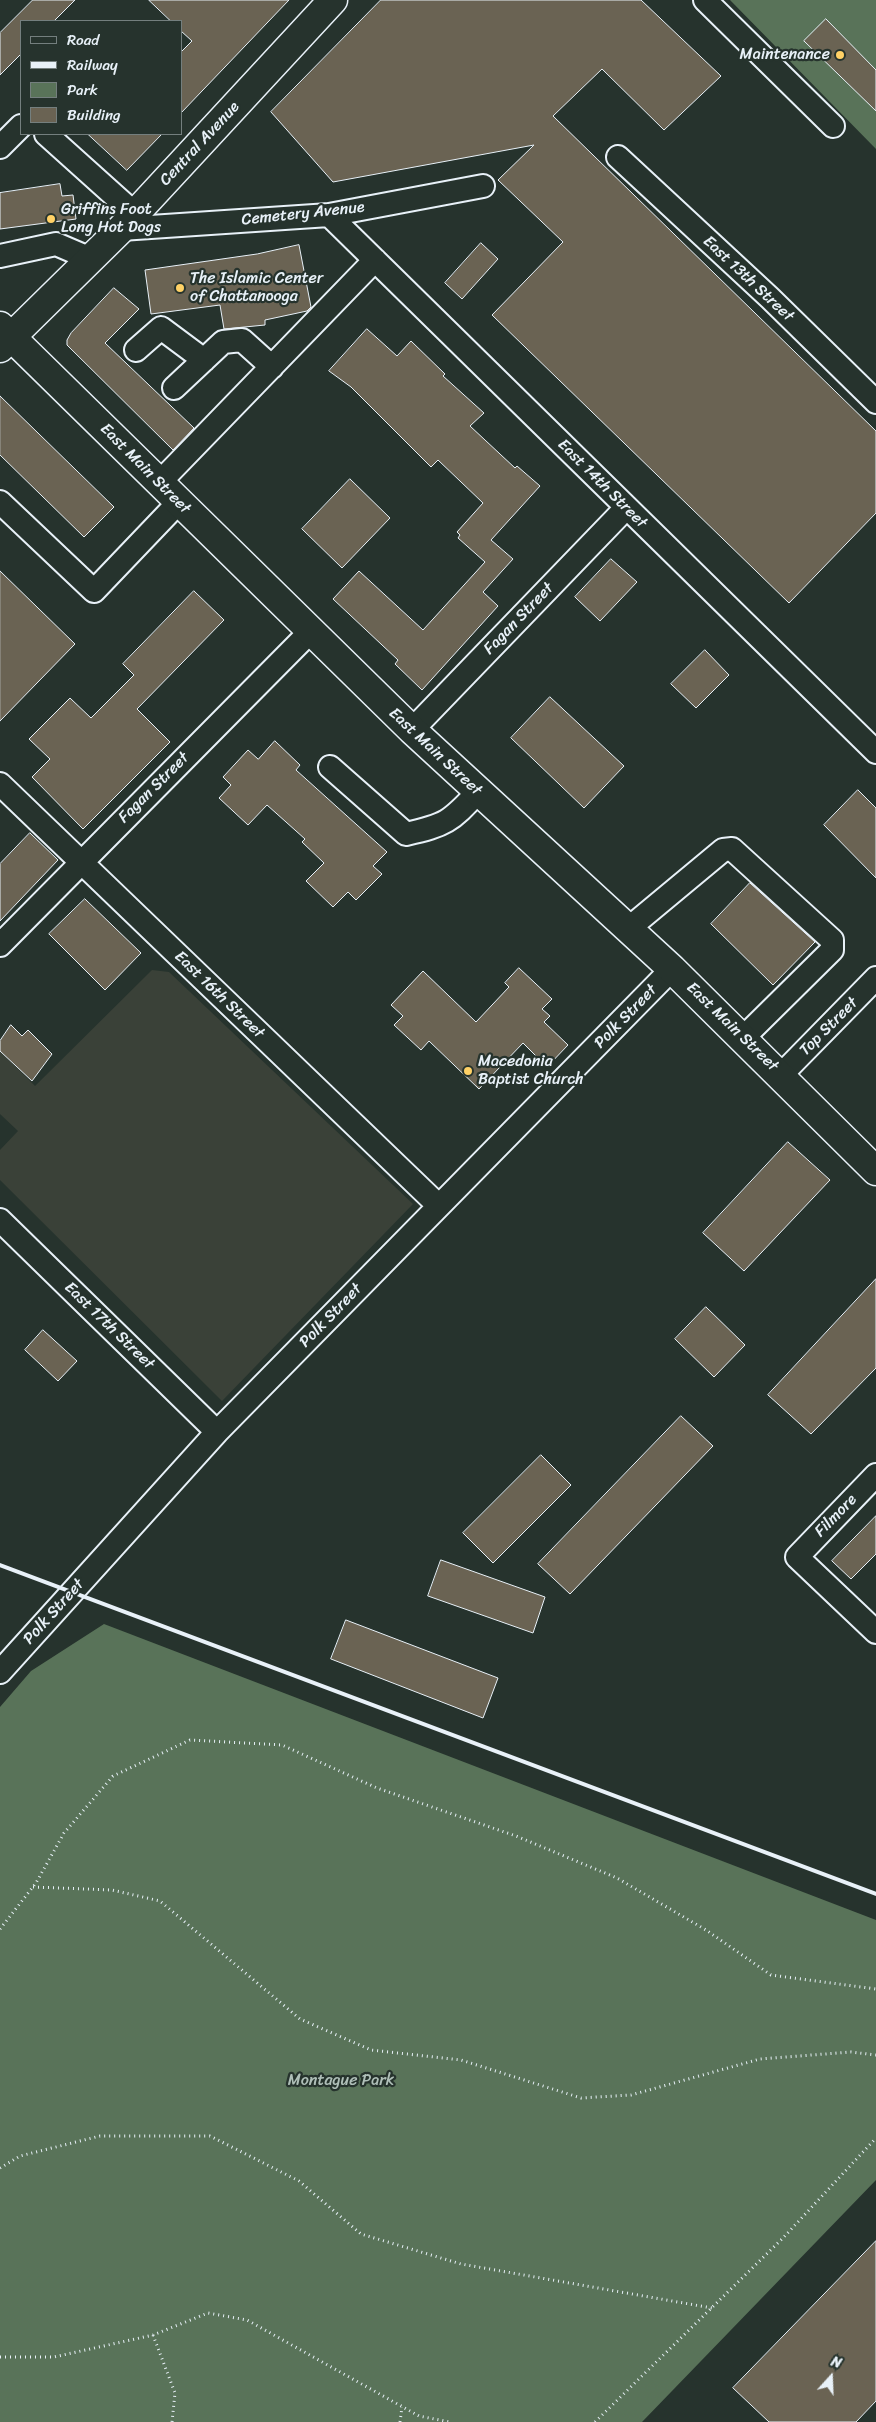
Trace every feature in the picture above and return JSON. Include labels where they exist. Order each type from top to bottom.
[{"type":"main road","name":"Central Avenue","points":[[3,337],[128,222],[333,0]]},
{"type":"main road","name":"East Main Street","points":[[3,337],[179,502],[412,730],[672,969],[876,1171]]},
{"type":"street","points":[[704,0],[833,126]]},
{"type":"street","points":[[0,147],[20,127]]},
{"type":"street","points":[[47,135],[128,222]]},
{"type":"street","name":"East 13th Street","points":[[618,157],[770,298],[876,402]]},
{"type":"street","name":"Cemetery Avenue","points":[[128,222],[329,215],[483,186]]},
{"type":"street","name":"East 14th Street","points":[[329,215],[876,752]]},
{"type":"street","points":[[0,256],[56,244],[91,258]]},
{"type":"street","points":[[159,483],[375,260]]},
{"type":"street","points":[[136,350],[161,328],[204,360]]},
{"type":"street","points":[[174,388],[223,342],[242,340],[272,367]]},
{"type":"street","points":[[0,502],[94,591],[179,502]]},
{"type":"street","name":"Fagan Street","points":[[412,730],[626,508]]},
{"type":"street","name":"Fagan Street","points":[[2,938],[310,632]]},
{"type":"street","points":[[330,767],[406,834],[433,828],[452,819],[478,792]]},
{"type":"street","name":"East 16th Street","points":[[0,784],[439,1206]]},
{"type":"street","points":[[628,929],[723,850],[732,849],[832,940],[832,950],[743,1038]]},
{"type":"street","name":"Polk Street","points":[[0,1672],[217,1432],[672,969]]},
{"type":"street","name":"Top Street","points":[[781,1075],[876,978]]},
{"type":"street","name":"East 17th Street","points":[[0,1220],[217,1432]]},
{"type":"street","name":"Filmore","points":[[876,1475],[796,1557],[876,1632]]},
{"type":"path","points":[[0,1928],[33,1887],[64,1832],[113,1776],[190,1740],[282,1744],[377,1788],[516,1836],[617,1878],[706,1930],[771,1975],[876,1990]]},
{"type":"path","points":[[33,1887],[112,1890],[160,1901],[300,2018],[371,2050],[461,2060],[581,2098],[631,2095],[760,2059],[851,2052],[876,2055]]},
{"type":"path","points":[[0,2168],[20,2156],[100,2136],[210,2136],[299,2181],[362,2234],[461,2264],[712,2308]]},
{"type":"path","points":[[595,2422],[783,2238],[876,2138]]},
{"type":"path","points":[[0,2357],[54,2357],[153,2335],[208,2313],[247,2320],[402,2407],[420,2416],[450,2422]]},
{"type":"path","points":[[153,2335],[175,2393],[172,2422]]},
{"type":"path","points":[[400,2422],[402,2407]]},
{"type":"shaded area","points":[[152,970],[169,972],[413,1204],[222,1401],[0,1180],[0,1150],[18,1131],[0,1114],[0,1051],[35,1086]]},
{"type":"green space","points":[[730,0],[876,0],[876,149]]},
{"type":"green space","name":"Montague Park","points":[[104,1624],[876,1920],[876,2180],[642,2422],[0,2422],[0,1707],[31,1671]]},
{"type":"building","points":[[33,0],[75,0],[55,20],[20,20],[20,55],[0,75],[0,33]]},
{"type":"building","points":[[149,0],[289,0],[182,112],[182,51],[192,41],[182,32],[182,20],[170,20]]},
{"type":"building","points":[[381,0],[641,0],[721,76],[664,130],[602,69],[553,116],[876,431],[876,513],[789,603],[492,315],[563,242],[498,180],[534,145],[333,182],[271,112]]},
{"type":"building","name":"Maintenance","points":[[826,19],[876,70],[876,111],[804,41]]},
{"type":"building","points":[[89,135],[161,135],[127,170]]},
{"type":"building","points":[[60,184],[62,196],[73,195],[76,219],[0,229],[0,193]]},
{"type":"building","points":[[481,243],[498,259],[462,299],[445,283]]},
{"type":"building","points":[[299,245],[311,307],[307,311],[265,320],[265,325],[224,329],[220,305],[151,314],[145,270],[257,254]]},
{"type":"building","points":[[114,288],[139,309],[105,343],[194,428],[173,450],[67,345],[67,340],[71,333]]},
{"type":"building","points":[[367,329],[397,356],[411,341],[445,374],[443,376],[484,413],[470,426],[515,468],[517,466],[540,486],[491,540],[513,559],[483,592],[498,606],[422,690],[395,664],[398,660],[333,599],[359,571],[423,630],[485,562],[458,538],[460,535],[457,532],[483,503],[438,460],[431,467],[351,387],[329,371]]},
{"type":"building","points":[[0,396],[114,507],[84,537],[0,455]]},
{"type":"building","points":[[350,479],[390,518],[342,568],[302,529]]},
{"type":"building","points":[[611,559],[637,582],[600,621],[575,597]]},
{"type":"building","points":[[0,571],[75,644],[0,721]]},
{"type":"building","points":[[194,591],[224,620],[137,709],[170,742],[83,829],[32,777],[50,759],[29,739],[70,698],[91,718],[134,675],[123,664]]},
{"type":"building","points":[[705,650],[729,675],[696,708],[671,684]]},
{"type":"building","points":[[550,697],[624,766],[584,808],[511,738]]},
{"type":"building","points":[[275,741],[300,765],[296,770],[387,852],[373,866],[382,874],[356,900],[348,892],[333,907],[306,881],[324,863],[302,842],[305,839],[267,805],[248,825],[219,798],[231,785],[223,777],[248,750],[258,759]]},
{"type":"building","points":[[858,790],[876,808],[876,878],[824,825]]},
{"type":"building","points":[[30,833],[58,860],[0,921],[0,864]]},
{"type":"building","points":[[750,883],[815,942],[773,985],[711,924]]},
{"type":"building","points":[[85,899],[141,953],[105,990],[49,934]]},
{"type":"building","points":[[519,968],[552,999],[542,1009],[550,1016],[544,1022],[568,1045],[547,1067],[523,1043],[479,1089],[429,1041],[421,1050],[394,1025],[403,1016],[391,1005],[423,971],[476,1022],[509,987],[505,983]]},
{"type":"building","points":[[11,1025],[22,1036],[28,1030],[52,1054],[32,1081],[0,1051],[0,1041]]},
{"type":"building","points":[[788,1142],[830,1180],[744,1271],[703,1233]]},
{"type":"building","points":[[876,1279],[876,1368],[811,1434],[768,1395]]},
{"type":"building","points":[[706,1307],[745,1345],[714,1377],[675,1339]]},
{"type":"building","points":[[43,1330],[77,1361],[58,1381],[25,1350]]},
{"type":"building","points":[[681,1416],[713,1446],[570,1594],[538,1564]]},
{"type":"building","points":[[541,1455],[571,1485],[493,1563],[463,1533]]},
{"type":"building","points":[[876,1516],[876,1554],[851,1579],[832,1561]]},
{"type":"building","points":[[441,1560],[545,1597],[533,1633],[428,1596]]},
{"type":"building","points":[[346,1620],[498,1678],[483,1718],[331,1659]]},
{"type":"building","points":[[876,2241],[876,2401],[856,2422],[769,2422],[733,2388]]},
{"type":"railway","points":[[0,1565],[876,1894]]},
{"type":"place","name":"Maintenance","points":[[840,55]]},
{"type":"place","name":"Griffins Foot Long Hot Dogs","points":[[51,219]]},
{"type":"place","name":"The Islamic Center of Chattanooga","points":[[180,288]]},
{"type":"place","name":"Macedonia Baptist Church","points":[[468,1071]]}]
